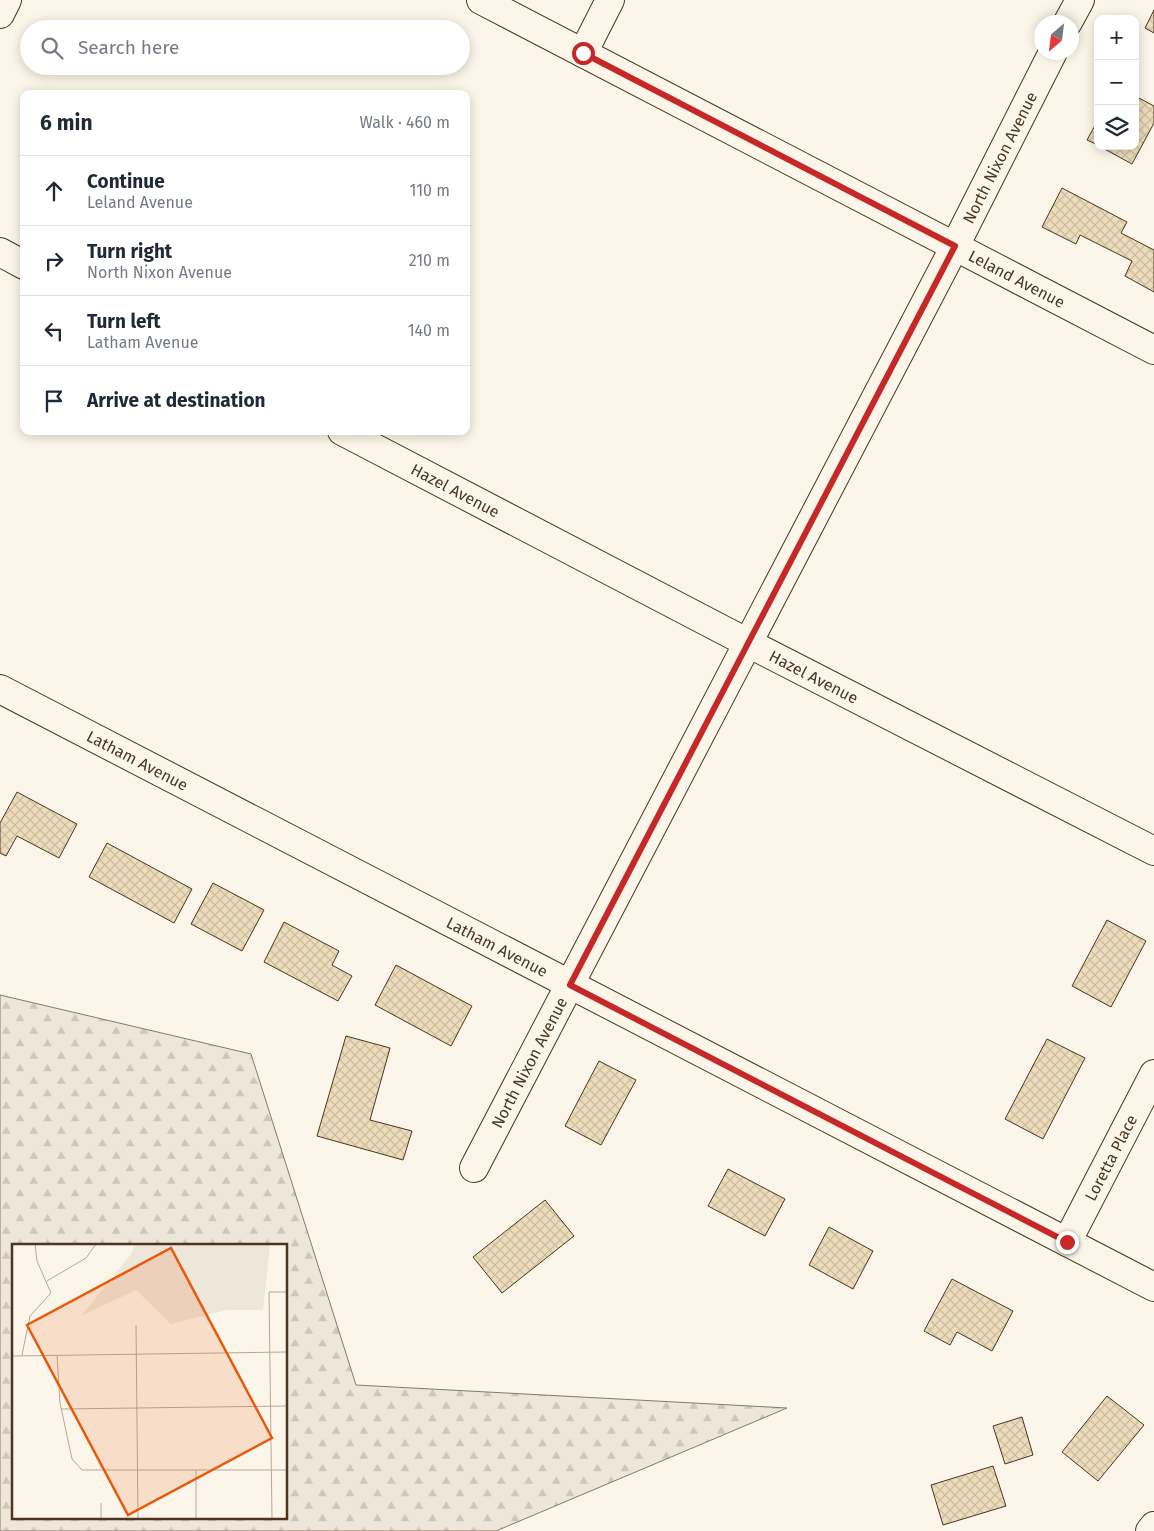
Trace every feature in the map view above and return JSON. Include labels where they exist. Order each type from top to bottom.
[{"type":"street","points":[[0,14],[7,0]]},
{"type":"street","name":"Leland Avenue","points":[[481,0],[1154,350]]},
{"type":"street","points":[[583,53],[610,0]]},
{"type":"street","points":[[1072,15],[1080,0]]},
{"type":"street","name":"North Nixon Avenue","points":[[474,1168],[955,246],[1049,60]]},
{"type":"street","points":[[0,252],[20,263]]},
{"type":"street","name":"Hazel Avenue","points":[[350,435],[1154,852]]},
{"type":"street","name":"Latham Avenue","points":[[0,689],[1154,1287]]},
{"type":"street","name":"Loretta Place","points":[[1067,1242],[1154,1074]]},
{"type":"street","points":[[1150,1531],[1154,1526]]},
{"type":"green space","points":[[0,995],[251,1054],[356,1385],[787,1408],[496,1531],[0,1531]]},
{"type":"building","points":[[1154,10],[1154,33],[1145,28]]},
{"type":"building","points":[[1139,98],[1154,106],[1154,123],[1132,164],[1106,150],[1139,150]]},
{"type":"building","points":[[1094,127],[1094,143],[1087,140]]},
{"type":"building","points":[[1062,188],[1127,222],[1121,233],[1154,250],[1154,292],[1125,276],[1132,261],[1080,235],[1076,244],[1042,227]]},
{"type":"building","points":[[17,792],[77,824],[59,858],[17,836],[6,856],[0,853],[0,823]]},
{"type":"building","points":[[107,843],[192,889],[174,923],[89,877]]},
{"type":"building","points":[[213,883],[264,910],[242,951],[191,924]]},
{"type":"building","points":[[1107,920],[1146,941],[1111,1007],[1072,986]]},
{"type":"building","points":[[284,922],[339,951],[332,965],[352,976],[338,1001],[264,962]]},
{"type":"building","points":[[396,965],[472,1006],[451,1046],[375,1005]]},
{"type":"building","points":[[346,1036],[390,1048],[370,1120],[412,1131],[403,1160],[317,1136]]},
{"type":"building","points":[[1047,1039],[1085,1058],[1043,1139],[1005,1119]]},
{"type":"building","points":[[599,1061],[636,1080],[601,1145],[565,1126]]},
{"type":"building","points":[[728,1169],[785,1199],[765,1236],[708,1206]]},
{"type":"building","points":[[545,1200],[574,1236],[502,1293],[473,1257]]},
{"type":"building","points":[[829,1227],[873,1251],[853,1289],[809,1265]]},
{"type":"building","points":[[952,1279],[1013,1311],[992,1351],[957,1332],[950,1345],[924,1331]]},
{"type":"building","points":[[1107,1396],[1144,1425],[1098,1481],[1062,1452]]},
{"type":"building","points":[[1022,1417],[1033,1455],[1005,1464],[993,1426]]},
{"type":"building","points":[[993,1466],[1006,1506],[943,1525],[931,1485]]},
{"type":"route","points":[[583,53],[955,246],[570,985],[1067,1242]]}]
